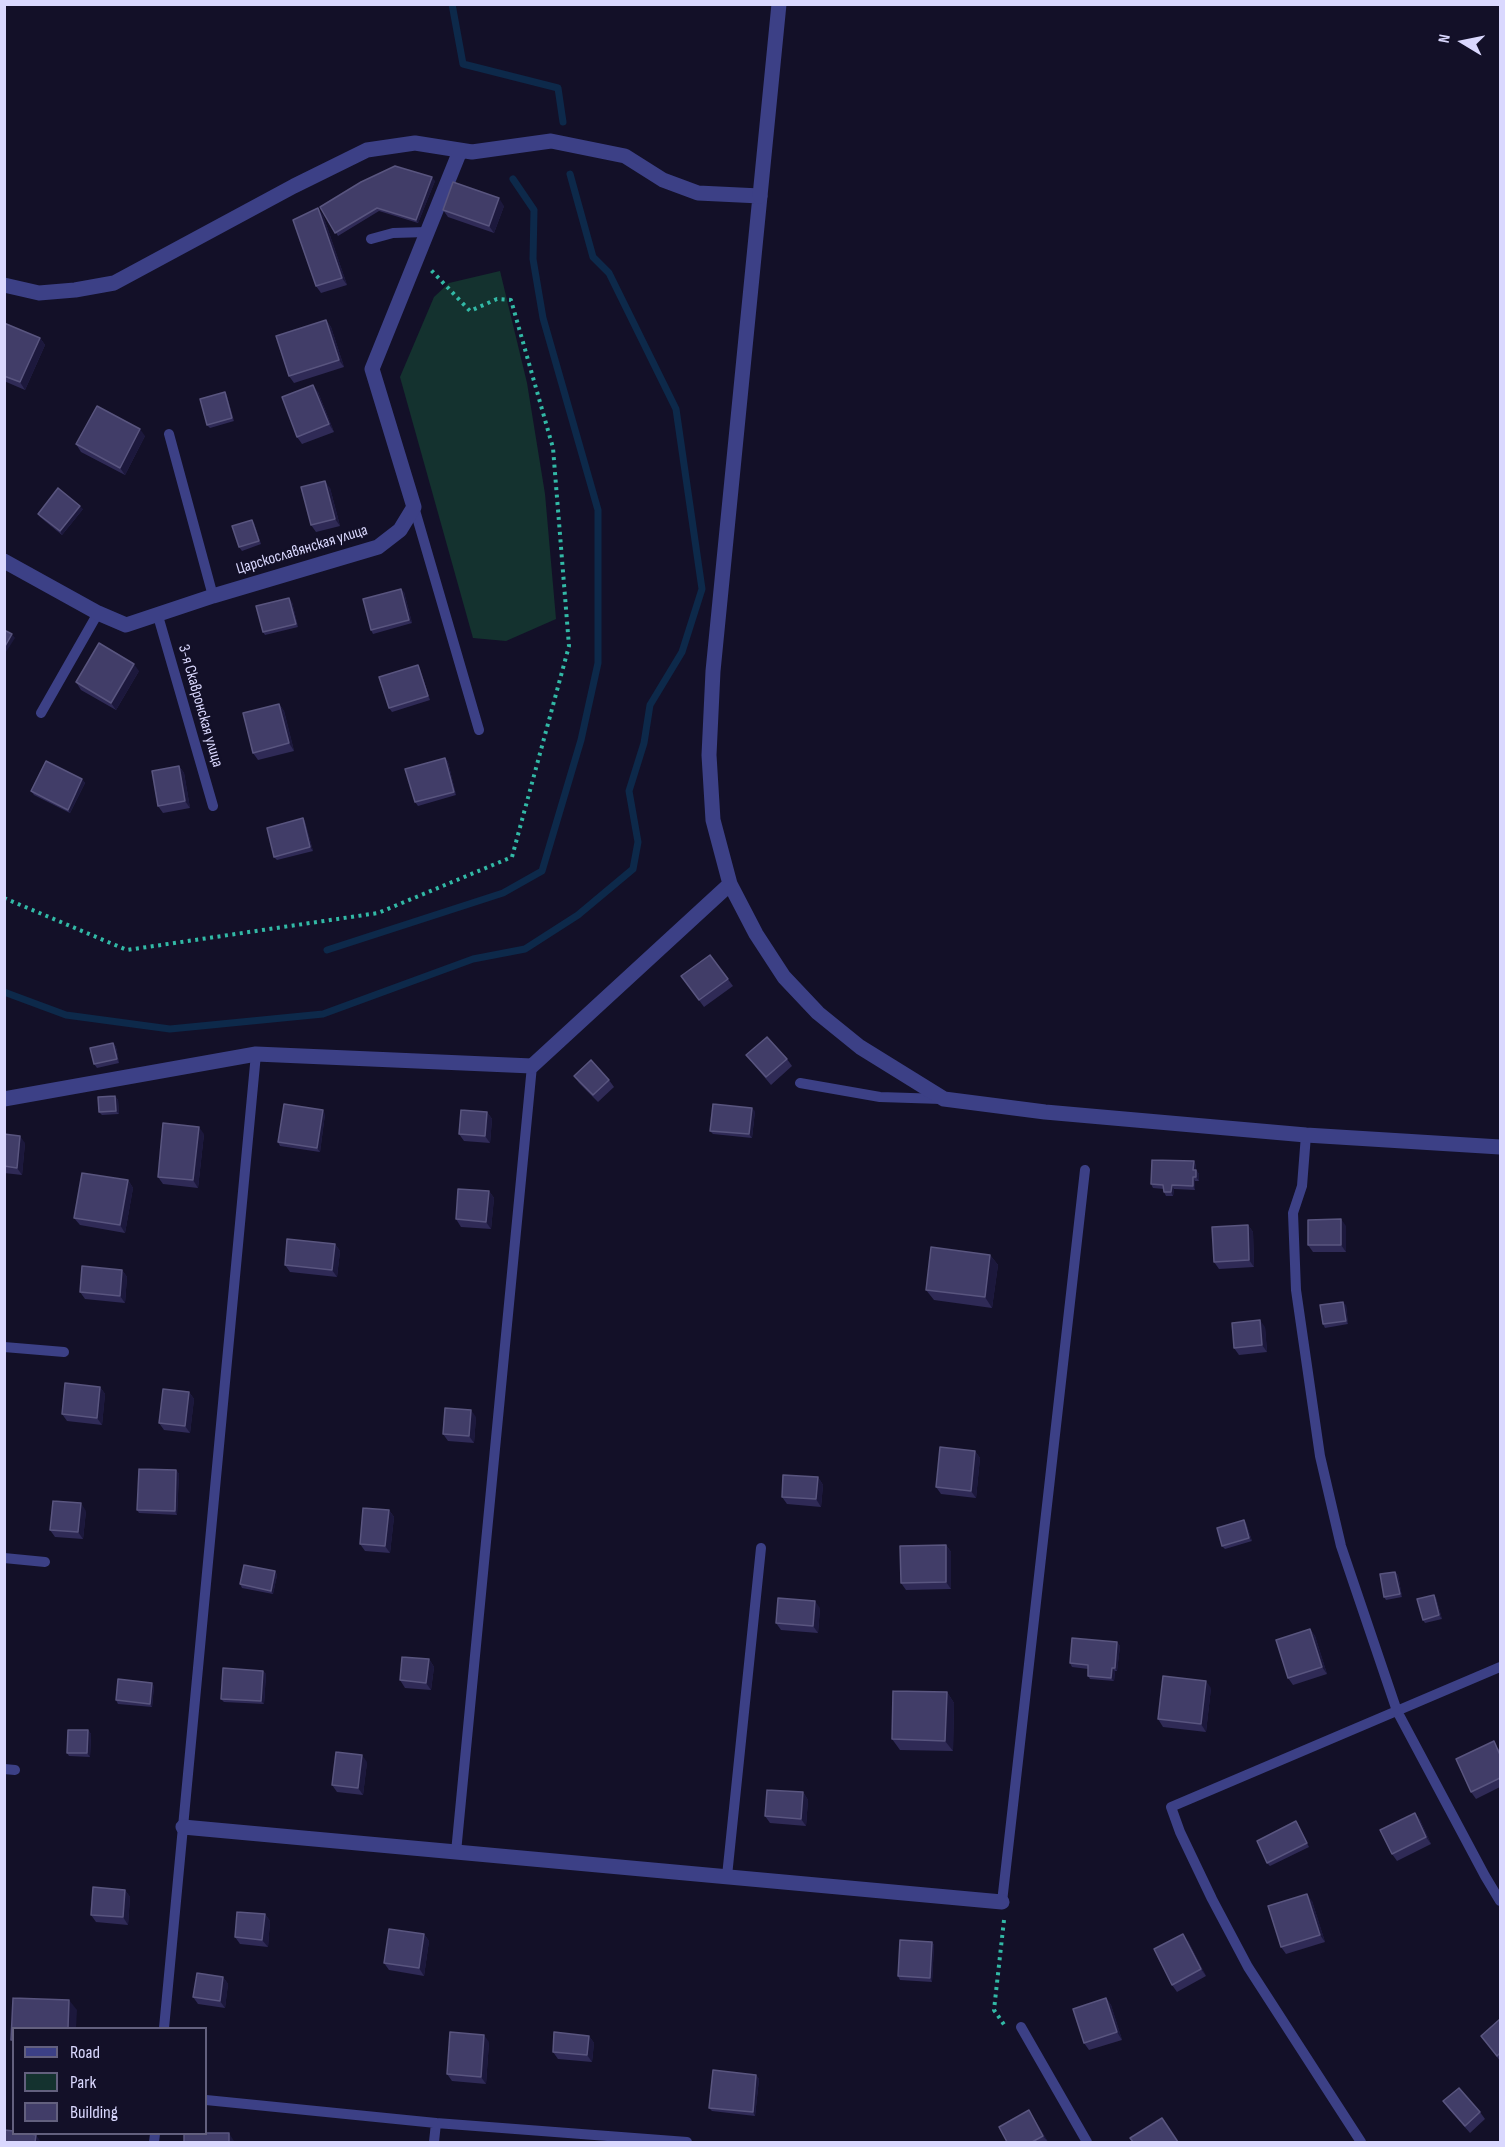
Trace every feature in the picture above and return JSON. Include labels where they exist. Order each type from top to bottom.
[{"type":"street","points":[[779,4],[713,671],[709,755],[713,820],[730,884],[756,934],[783,977],[818,1013],[860,1047],[944,1099],[1045,1112],[1306,1135],[1500,1147]]},
{"type":"street","points":[[4,285],[39,292],[75,290],[114,283],[294,186],[367,150],[415,143],[472,152],[551,141],[625,156],[663,180],[698,193],[760,196]]},
{"type":"street","points":[[414,507],[372,369],[460,151]]},
{"type":"street","name":"Царскославянская улица","points":[[4,561],[98,613],[126,625],[213,596],[378,547],[400,530],[414,507]]},
{"type":"street","points":[[4,1099],[256,1054],[532,1066],[730,884]]},
{"type":"street","points":[[183,1827],[1002,1902]]},
{"type":"lane","points":[[371,239],[393,233],[427,231]]},
{"type":"lane","points":[[169,434],[213,596]]},
{"type":"lane","points":[[414,507],[479,730]]},
{"type":"lane","points":[[41,713],[98,613]]},
{"type":"lane","name":"3-я Скавронская улица","points":[[158,615],[213,806]]},
{"type":"lane","points":[[164,2027],[256,1054]]},
{"type":"lane","points":[[456,1852],[532,1066]]},
{"type":"lane","points":[[800,1083],[880,1097],[944,1099]]},
{"type":"lane","points":[[1306,1135],[1302,1186],[1293,1213],[1296,1290],[1320,1456],[1341,1546],[1397,1711],[1500,1901]]},
{"type":"lane","points":[[1002,1902],[1085,1170]]},
{"type":"lane","points":[[4,1347],[64,1352]]},
{"type":"lane","points":[[727,1876],[761,1548]]},
{"type":"lane","points":[[4,1558],[45,1562]]},
{"type":"lane","points":[[1361,2142],[1248,1967],[1208,1889],[1171,1807],[1500,1667]]},
{"type":"lane","points":[[1021,2027],[1087,2142]]},
{"type":"lane","points":[[207,2100],[436,2123],[687,2142]]},
{"type":"lane","points":[[434,2142],[436,2123]]},
{"type":"path","points":[[4,897],[127,950],[378,913],[512,857],[569,646],[553,448],[512,300],[497,299],[470,311],[417,255]]},
{"type":"path","points":[[1002,1902],[1004,1927],[994,2010],[1007,2029],[1021,2027]]},
{"type":"green space","points":[[500,271],[527,383],[545,494],[556,619],[506,641],[473,638],[400,377],[434,297],[449,283]]},
{"type":"building","points":[[395,166],[432,177],[416,220],[377,208],[335,233],[320,207],[361,182]]},
{"type":"building","points":[[453,182],[499,198],[489,226],[443,210]]},
{"type":"building","points":[[318,208],[342,278],[316,286],[293,220]]},
{"type":"building","points":[[326,320],[339,360],[289,376],[276,336]]},
{"type":"building","points":[[4,323],[40,338],[20,382],[4,376]]},
{"type":"building","points":[[313,385],[329,424],[297,437],[282,397]]},
{"type":"building","points":[[225,392],[232,418],[207,425],[200,399]]},
{"type":"building","points":[[97,406],[140,429],[120,468],[76,444]]},
{"type":"building","points":[[325,481],[335,519],[311,525],[301,487]]},
{"type":"building","points":[[58,488],[80,506],[60,531],[38,514]]},
{"type":"building","points":[[252,520],[259,541],[239,547],[232,526]]},
{"type":"building","points":[[401,589],[409,620],[371,630],[363,599]]},
{"type":"building","points":[[289,598],[296,624],[263,632],[256,606]]},
{"type":"building","points":[[4,630],[12,634],[4,648]]},
{"type":"building","points":[[99,643],[134,664],[111,703],[76,682]]},
{"type":"building","points":[[418,665],[428,696],[389,708],[379,677]]},
{"type":"building","points":[[279,704],[289,743],[253,753],[243,713]]},
{"type":"building","points":[[445,758],[454,792],[415,802],[405,769]]},
{"type":"building","points":[[46,761],[82,779],[68,810],[31,791]]},
{"type":"building","points":[[179,766],[185,801],[158,806],[152,771]]},
{"type":"building","points":[[303,818],[310,847],[274,857],[267,828]]},
{"type":"building","points":[[710,955],[728,979],[699,1000],[681,976]]},
{"type":"building","points":[[767,1037],[787,1059],[766,1077],[746,1055]]},
{"type":"building","points":[[113,1043],[117,1059],[94,1064],[90,1048]]},
{"type":"building","points":[[591,1060],[609,1080],[593,1095],[574,1076]]},
{"type":"building","points":[[115,1096],[116,1111],[99,1112],[98,1097]]},
{"type":"building","points":[[284,1104],[323,1110],[317,1148],[278,1142]]},
{"type":"building","points":[[713,1104],[752,1108],[749,1134],[710,1131]]},
{"type":"building","points":[[461,1110],[487,1112],[485,1136],[459,1134]]},
{"type":"building","points":[[163,1123],[199,1127],[193,1180],[158,1177]]},
{"type":"building","points":[[4,1134],[20,1136],[17,1168],[4,1166]]},
{"type":"building","points":[[1152,1160],[1194,1161],[1193,1170],[1196,1170],[1196,1177],[1193,1177],[1193,1186],[1172,1185],[1171,1192],[1164,1192],[1163,1185],[1151,1184]]},
{"type":"building","points":[[82,1173],[128,1180],[120,1225],[74,1218]]},
{"type":"building","points":[[458,1189],[489,1191],[486,1222],[456,1219]]},
{"type":"building","points":[[1341,1219],[1341,1245],[1308,1245],[1308,1220]]},
{"type":"building","points":[[1248,1225],[1249,1260],[1214,1262],[1212,1227]]},
{"type":"building","points":[[287,1239],[335,1244],[332,1270],[285,1265]]},
{"type":"building","points":[[931,1247],[990,1255],[985,1297],[926,1290]]},
{"type":"building","points":[[82,1266],[122,1270],[120,1296],[80,1292]]},
{"type":"building","points":[[1343,1302],[1346,1321],[1323,1324],[1320,1305]]},
{"type":"building","points":[[1260,1320],[1262,1345],[1234,1348],[1232,1323]]},
{"type":"building","points":[[65,1383],[100,1387],[97,1418],[62,1414]]},
{"type":"building","points":[[163,1389],[189,1392],[185,1426],[159,1423]]},
{"type":"building","points":[[445,1408],[471,1410],[469,1436],[443,1434]]},
{"type":"building","points":[[940,1447],[975,1451],[971,1491],[936,1487]]},
{"type":"building","points":[[139,1469],[176,1470],[175,1511],[137,1510]]},
{"type":"building","points":[[783,1475],[818,1477],[816,1499],[782,1497]]},
{"type":"building","points":[[53,1501],[81,1503],[78,1532],[50,1530]]},
{"type":"building","points":[[363,1508],[389,1510],[385,1546],[360,1544]]},
{"type":"building","points":[[1244,1520],[1249,1538],[1222,1546],[1217,1528]]},
{"type":"building","points":[[946,1545],[946,1582],[901,1583],[900,1546]]},
{"type":"building","points":[[244,1565],[275,1571],[271,1591],[240,1584]]},
{"type":"building","points":[[1395,1572],[1400,1594],[1384,1597],[1380,1574]]},
{"type":"building","points":[[1434,1595],[1439,1615],[1423,1620],[1417,1599]]},
{"type":"building","points":[[778,1598],[815,1601],[813,1626],[776,1623]]},
{"type":"building","points":[[1310,1629],[1322,1667],[1288,1678],[1276,1640]]},
{"type":"building","points":[[1072,1638],[1117,1642],[1115,1668],[1112,1668],[1111,1678],[1088,1676],[1088,1665],[1070,1663]]},
{"type":"building","points":[[402,1657],[429,1659],[426,1683],[400,1680]]},
{"type":"building","points":[[223,1668],[263,1671],[261,1701],[221,1699]]},
{"type":"building","points":[[1163,1676],[1206,1681],[1201,1724],[1158,1719]]},
{"type":"building","points":[[118,1679],[152,1683],[150,1704],[116,1700]]},
{"type":"building","points":[[893,1691],[947,1692],[945,1741],[892,1739]]},
{"type":"building","points":[[68,1730],[88,1730],[87,1753],[67,1753]]},
{"type":"building","points":[[1494,1741],[1500,1755],[1500,1778],[1471,1792],[1456,1759]]},
{"type":"building","points":[[336,1752],[362,1755],[358,1788],[332,1785]]},
{"type":"building","points":[[767,1790],[803,1792],[801,1819],[765,1816]]},
{"type":"building","points":[[1415,1813],[1426,1837],[1392,1854],[1380,1830]]},
{"type":"building","points":[[1296,1821],[1307,1843],[1267,1863],[1257,1841]]},
{"type":"building","points":[[93,1887],[125,1890],[123,1917],[91,1915]]},
{"type":"building","points":[[1307,1894],[1320,1935],[1281,1947],[1268,1906]]},
{"type":"building","points":[[237,1912],[265,1914],[262,1940],[235,1937]]},
{"type":"building","points":[[389,1929],[424,1934],[419,1968],[384,1963]]},
{"type":"building","points":[[1183,1934],[1201,1969],[1172,1985],[1154,1949]]},
{"type":"building","points":[[900,1940],[932,1942],[930,1978],[898,1976]]},
{"type":"building","points":[[197,1973],[223,1977],[220,2001],[193,1997]]},
{"type":"building","points":[[13,1998],[69,2000],[68,2027],[12,2027],[11,2040]]},
{"type":"building","points":[[1106,1998],[1117,2032],[1084,2043],[1073,2009]]},
{"type":"building","points":[[1500,2019],[1500,2053],[1497,2056],[1481,2036]]},
{"type":"building","points":[[450,2032],[484,2035],[481,2077],[447,2074]]},
{"type":"building","points":[[554,2032],[589,2036],[587,2055],[553,2052]]},
{"type":"building","points":[[713,2070],[756,2075],[753,2112],[709,2108]]},
{"type":"building","points":[[1459,2088],[1480,2112],[1465,2126],[1443,2101]]},
{"type":"building","points":[[1029,2110],[1043,2136],[1032,2142],[1007,2142],[999,2127]]},
{"type":"building","points":[[1162,2118],[1178,2142],[1133,2142],[1130,2138]]},
{"type":"building","points":[[4,2130],[12,2131],[12,2135],[36,2135],[35,2142],[4,2142]]},
{"type":"building","points":[[229,2133],[229,2142],[184,2142],[184,2135]]},
{"type":"waterway","points":[[452,4],[463,64],[558,88],[563,122]]},
{"type":"waterway","points":[[4,992],[66,1015],[170,1029],[323,1014],[473,959],[525,949],[578,915],[633,869],[638,842],[629,791],[644,743],[650,705],[682,652],[702,589],[676,409],[609,273],[593,257],[570,174]]},
{"type":"waterway","points":[[327,950],[503,893],[542,871],[581,740],[598,663],[598,510],[543,318],[533,259],[534,210],[513,179]]}]
